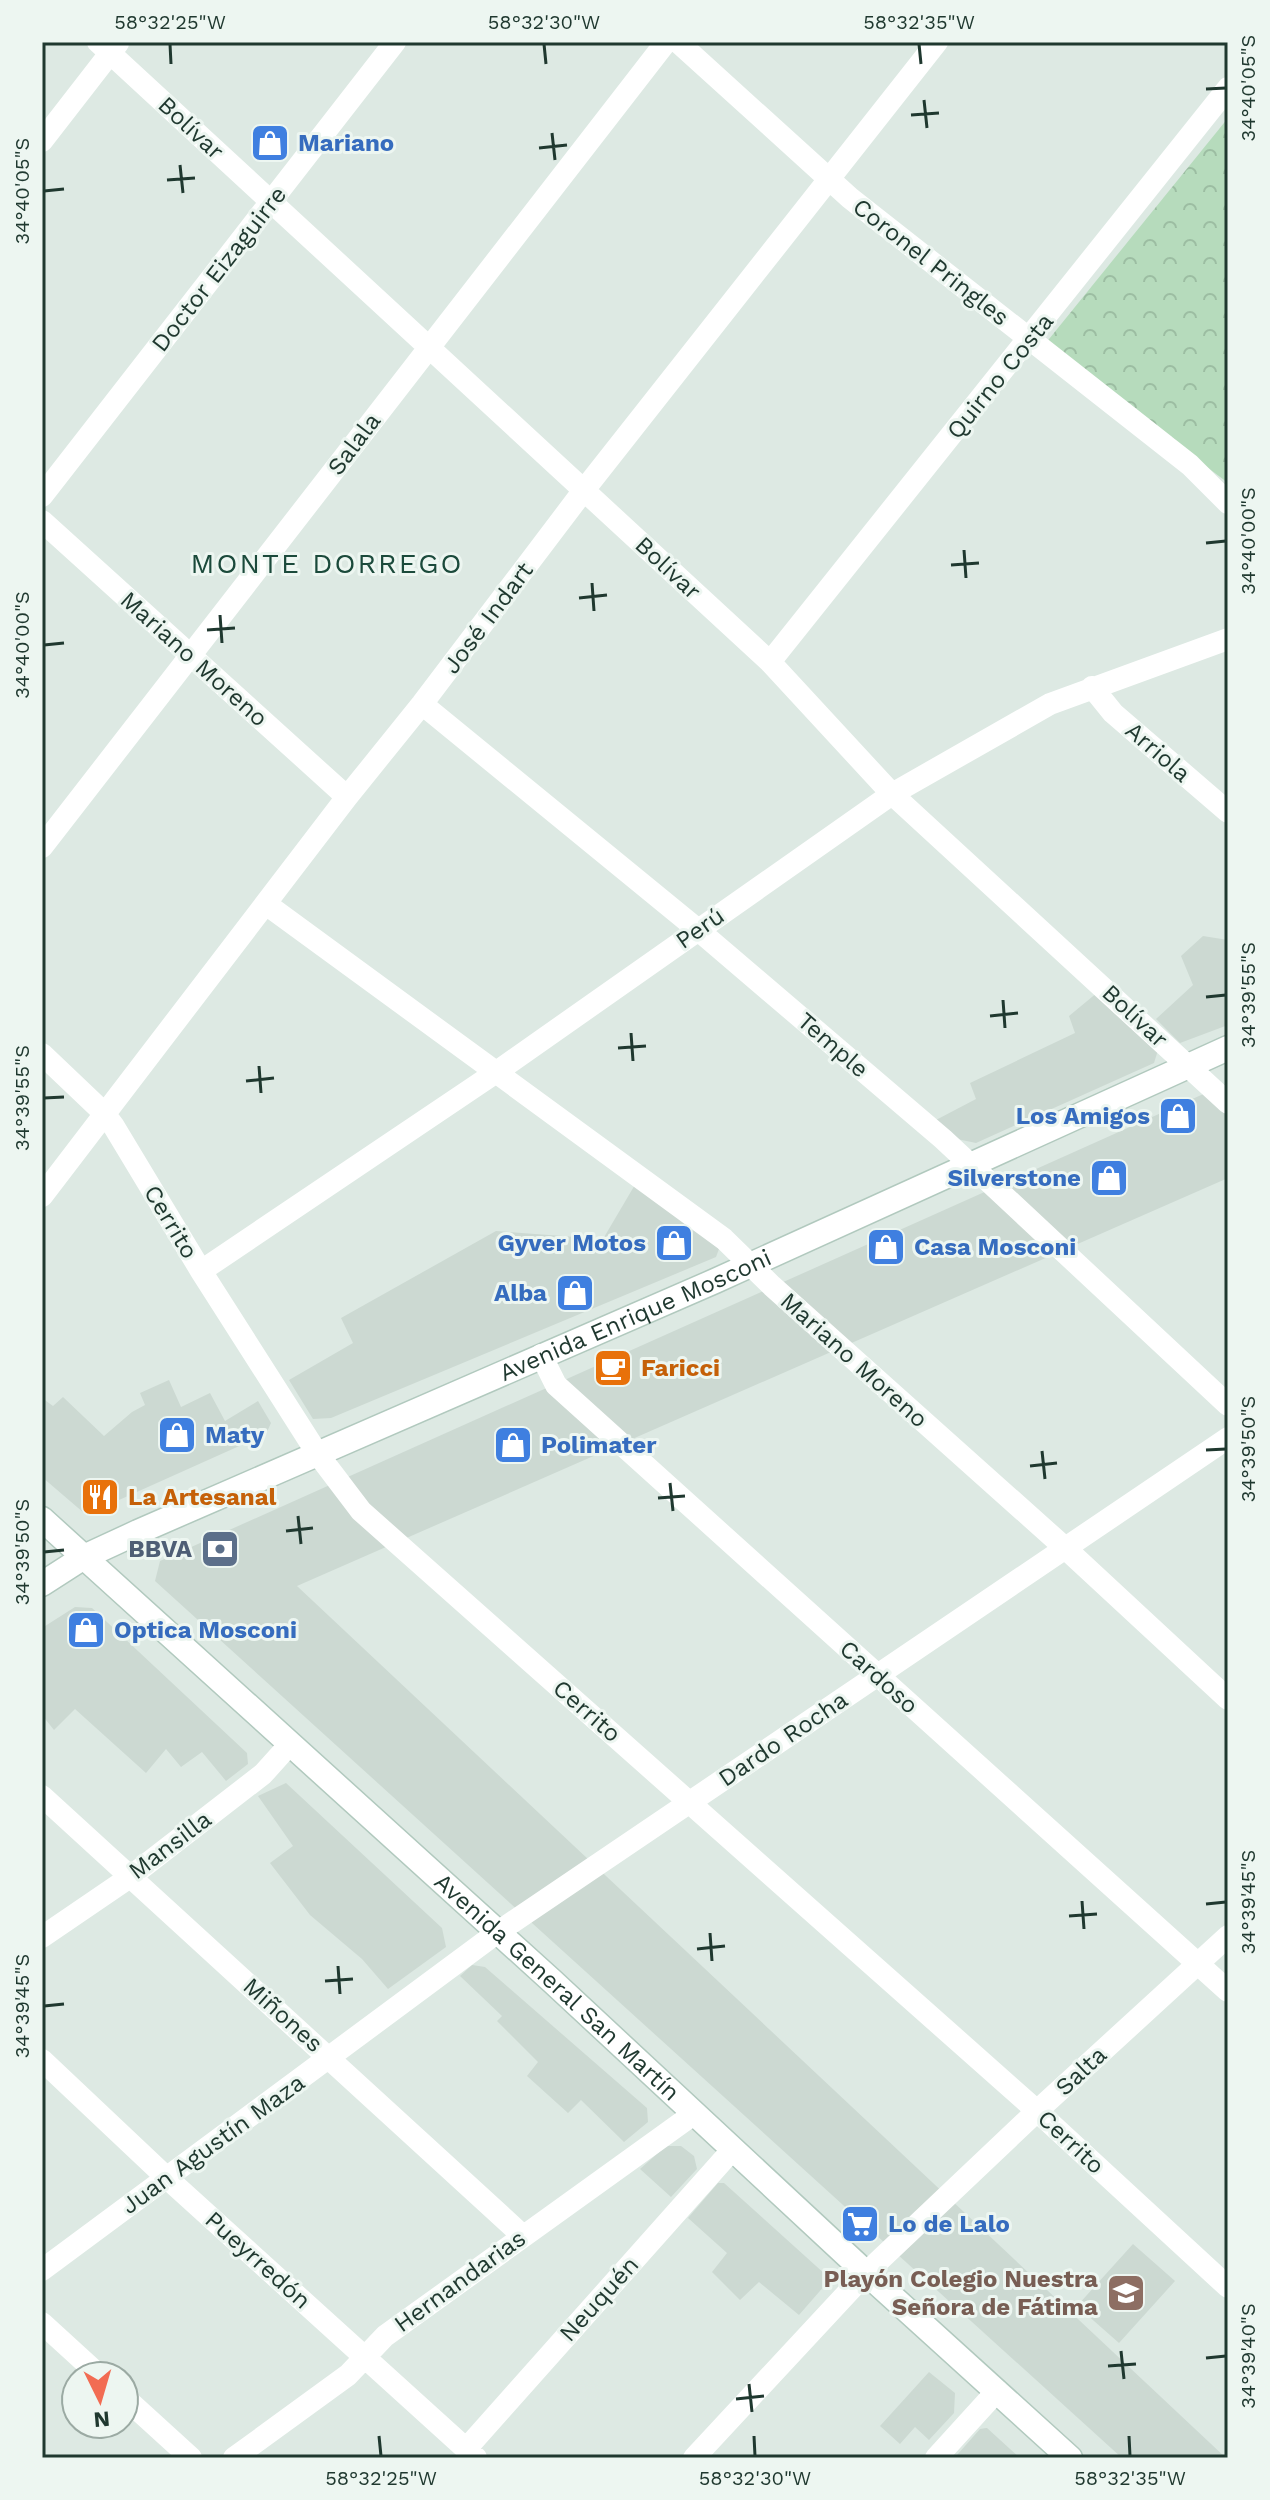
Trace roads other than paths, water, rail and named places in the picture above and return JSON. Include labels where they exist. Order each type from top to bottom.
[{"type":"main road","name":"Avenida Enrique Mosconi","points":[[42,1584],[84,1557],[751,1263],[1228,1048]]},
{"type":"main road","name":"Avenida General San Martín","points":[[42,1519],[498,1932],[1070,2458]]},
{"type":"street","name":"Doctor Eizaguirre","points":[[42,496],[395,42]]},
{"type":"street","name":"Salala","points":[[42,847],[666,42]]},
{"type":"street","name":"Coronel Pringles","points":[[678,42],[829,179],[1190,465],[1228,503]]},
{"type":"street","name":"José Indart","points":[[42,1196],[584,490],[937,42]]},
{"type":"street","name":"Bolívar","points":[[109,46],[271,202],[770,662],[892,794],[1228,1103]]},
{"type":"street","points":[[42,141],[109,46]]},
{"type":"street","name":"Quirno Costa","points":[[770,662],[1030,340],[1228,88]]},
{"type":"street","name":"Mariano Moreno","points":[[42,521],[347,797]]},
{"type":"street","name":"Perú","points":[[201,1271],[495,1073],[892,794],[1050,704],[1228,639]]},
{"type":"street","name":"Arriola","points":[[1092,687],[1113,713],[1228,812]]},
{"type":"street","name":"Temple","points":[[422,704],[697,929],[969,1164],[1228,1405]]},
{"type":"street","name":"Mariano Moreno","points":[[266,904],[724,1239],[1228,1699]]},
{"type":"street","name":"Cerrito","points":[[42,1054],[104,1113],[317,1453],[361,1511],[1037,2111],[1228,2287]]},
{"type":"street","name":"Cardoso","points":[[541,1355],[556,1385],[1228,1991]]},
{"type":"street","name":"Dardo Rocha","points":[[498,1932],[1228,1438]]},
{"type":"street","name":"Mansilla","points":[[42,1937],[130,1877],[263,1774],[290,1744]]},
{"type":"street","name":"Miñones","points":[[42,1796],[522,2235]]},
{"type":"street","name":"Juan Agustín Maza","points":[[42,2270],[498,1932]]},
{"type":"street","name":"Salta","points":[[694,2458],[866,2273],[1228,1936]]},
{"type":"street","name":"Pueyrredón","points":[[42,2060],[471,2454]]},
{"type":"street","name":"Hernandarias","points":[[234,2458],[348,2375],[385,2336],[695,2113]]},
{"type":"street","name":"Neuquén","points":[[471,2454],[733,2149]]},
{"type":"street","points":[[42,2323],[82,2360]]},
{"type":"street","points":[[936,2458],[997,2391]]},
{"type":"street","points":[[140,2412],[191,2458]]},
{"type":"place","name":"Mariano","points":[[270,143]]},
{"type":"place","name":"Los Amigos","points":[[1178,1116]]},
{"type":"place","name":"Silverstone","points":[[1109,1178]]},
{"type":"place","name":"Gyver Motos","points":[[674,1243]]},
{"type":"place","name":"Casa Mosconi","points":[[886,1247]]},
{"type":"place","name":"Alba","points":[[575,1293]]},
{"type":"place","name":"Faricci","points":[[613,1368]]},
{"type":"place","name":"Maty","points":[[177,1435]]},
{"type":"place","name":"Polimater","points":[[513,1445]]},
{"type":"place","name":"La Artesanal","points":[[100,1497]]},
{"type":"place","name":"BBVA","points":[[220,1549]]},
{"type":"place","name":"Optica Mosconi","points":[[86,1630]]},
{"type":"place","name":"Lo de Lalo","points":[[860,2224]]},
{"type":"place","name":"Playón Colegio Nuestra Señora de Fátima","points":[[1126,2293]]},
{"type":"district","name":"MONTE DORREGO","points":[[327,563]]}]
